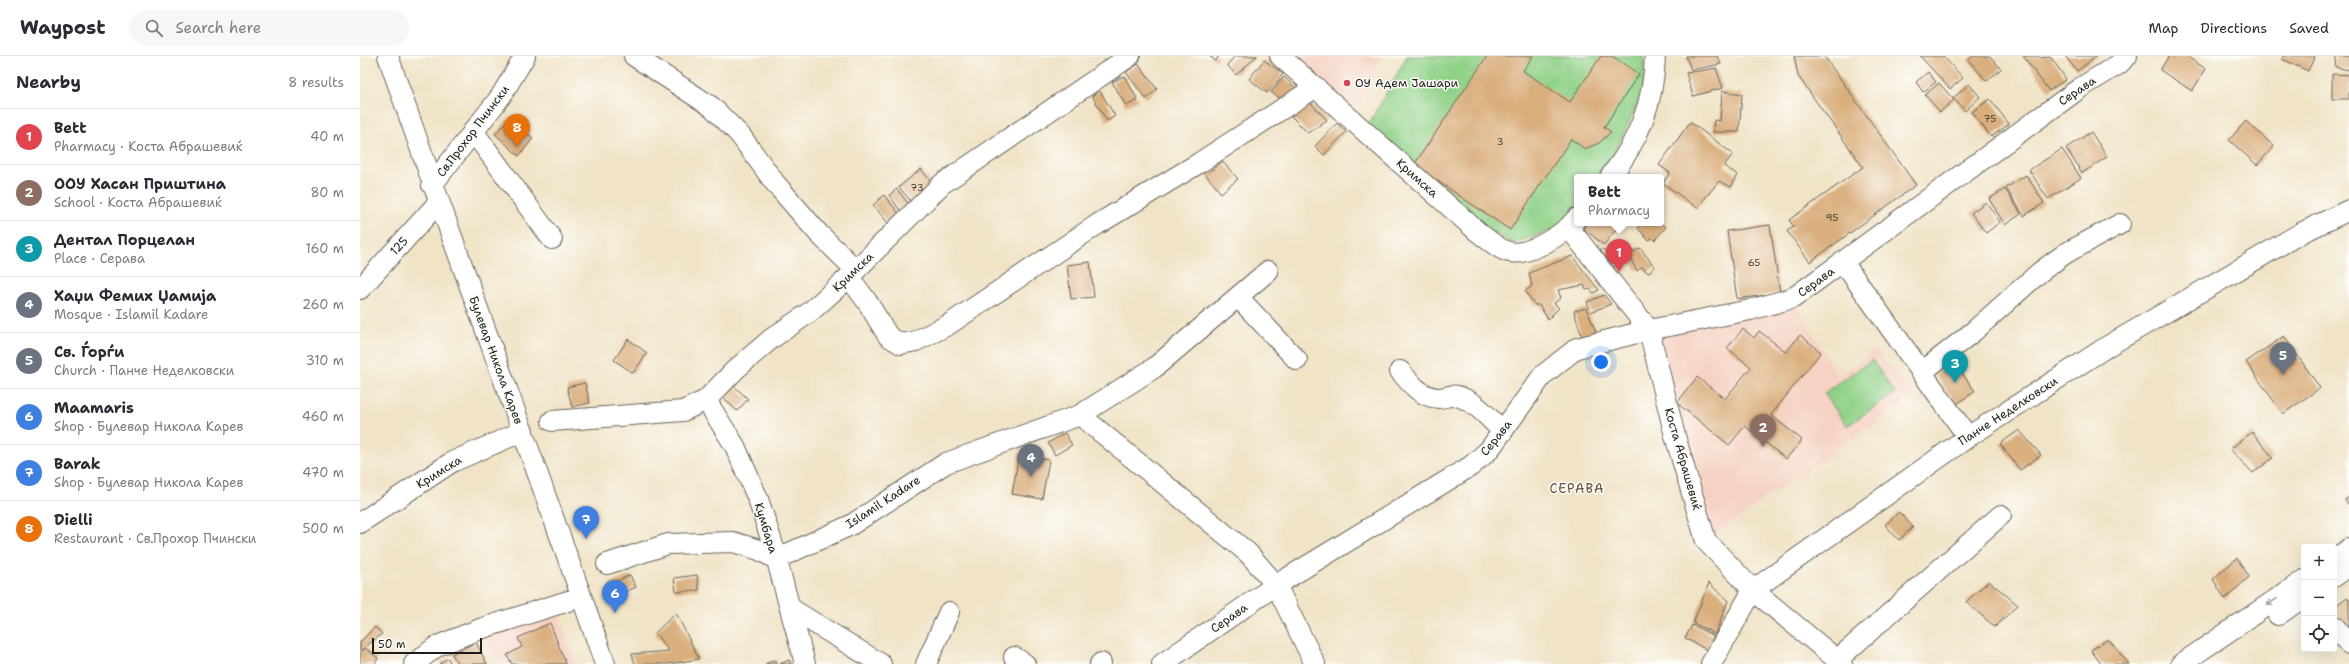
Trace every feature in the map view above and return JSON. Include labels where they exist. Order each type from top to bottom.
[{"type":"street","name":"Булевар Никола Карев","points":[[388,56],[435,194],[522,431],[605,664]]},
{"type":"street","name":"Св.Прохор Пчински","points":[[435,194],[473,131],[501,96],[525,56]]},
{"type":"street","points":[[634,56],[712,107],[740,135],[774,183],[853,274],[888,336],[901,344],[916,341],[948,325],[1098,224],[1199,163],[1316,87]]},
{"type":"street","name":"Кримска","points":[[552,421],[683,411],[706,400],[735,370],[771,339],[810,312],[853,274],[942,184],[1130,56]]},
{"type":"street","name":"Кримска","points":[[1280,56],[1478,232],[1506,251],[1520,252],[1534,248],[1573,223]]},
{"type":"street","points":[[1612,174],[1632,145],[1646,117],[1652,94],[1655,56]]},
{"type":"street","name":"Серава","points":[[1162,664],[1276,585],[1471,466],[1489,450],[1543,375],[1577,348],[1649,330],[1750,310],[1793,298],[2119,59]]},
{"type":"street","points":[[473,131],[552,239]]},
{"type":"street","name":"125","points":[[360,289],[435,194]]},
{"type":"street","name":"Панче Неделковски","points":[[1711,664],[1753,590],[1968,437],[2108,346],[2301,233],[2349,210]]},
{"type":"street","points":[[1922,372],[1974,331],[2040,272],[2066,253],[2120,224]]},
{"type":"street","name":"Коста Абрашевиќ","points":[[1575,226],[1649,330],[1675,436],[1706,541],[1753,590],[1840,662],[2002,515]]},
{"type":"street","name":"Серава","points":[[1843,262],[1968,437]]},
{"type":"street","name":"Islamil Kadare","points":[[776,559],[851,525],[946,463],[1080,415],[1154,368],[1268,271]]},
{"type":"street","points":[[1238,297],[1297,360]]},
{"type":"street","points":[[1400,371],[1411,384],[1423,394],[1438,398],[1456,395],[1472,403],[1503,432]]},
{"type":"street","name":"Кумбара","points":[[706,400],[735,446],[758,499],[772,542],[805,664]]},
{"type":"street","points":[[1080,415],[1248,553],[1276,585],[1315,664]]},
{"type":"street","name":"Кримска","points":[[360,523],[452,462],[522,431]]},
{"type":"street","points":[[607,564],[668,544],[733,542],[759,550],[776,559]]},
{"type":"street","points":[[2337,557],[2349,549]]},
{"type":"street","points":[[2337,574],[2349,566]]},
{"type":"street","points":[[2181,664],[2301,582]]},
{"type":"street","points":[[2205,664],[2301,599]]},
{"type":"street","points":[[414,664],[438,646],[480,628],[568,601]]},
{"type":"street","points":[[790,608],[881,664]]},
{"type":"street","points":[[926,664],[949,612]]},
{"type":"street","points":[[2337,630],[2349,644]]},
{"type":"shaded area","name":"ОУ Адем Јашари","points":[[1293,56],[1381,56],[1356,110]]},
{"type":"shaded area","points":[[1793,298],[1838,376],[1875,349],[1915,396],[1708,539],[1658,338]]},
{"type":"shaded area","points":[[554,601],[576,664],[494,664],[485,621]]},
{"type":"green space","points":[[1407,56],[1644,56],[1643,92],[1616,150],[1600,174],[1574,174],[1574,209],[1558,228],[1514,243],[1481,228],[1367,128]]},
{"type":"green space","points":[[1872,360],[1895,393],[1847,426],[1824,393]]},
{"type":"building","points":[[1209,56],[1219,56],[1216,61]]},
{"type":"building","points":[[1235,56],[1257,56],[1236,75],[1227,65]]},
{"type":"building","points":[[1487,56],[1533,56],[1523,71],[1570,102],[1601,56],[1612,56],[1639,74],[1604,127],[1611,132],[1599,143],[1585,149],[1571,139],[1510,230],[1414,165]]},
{"type":"building","points":[[1686,56],[1717,56],[1721,64],[1691,70]]},
{"type":"building","points":[[1794,56],[1824,56],[1916,185],[1810,262],[1787,231],[1794,227],[1789,220],[1863,167],[1798,76]]},
{"type":"building","points":[[1920,56],[1943,56],[1963,78],[1950,89]]},
{"type":"building","points":[[1973,56],[1990,56],[2001,69],[1987,81],[1968,60]]},
{"type":"building","points":[[2023,56],[2038,56],[2040,58],[2050,56],[2066,79],[2049,91]]},
{"type":"building","points":[[2065,56],[2097,56],[2077,71]]},
{"type":"building","points":[[2169,56],[2186,56],[2206,69],[2192,91],[2160,70]]},
{"type":"building","points":[[2283,56],[2315,56],[2308,71],[2282,59]]},
{"type":"building","points":[[2336,56],[2349,56],[2349,70],[2335,67]]},
{"type":"building","points":[[1264,60],[1283,74],[1267,93],[1249,79]]},
{"type":"building","points":[[1138,64],[1157,89],[1146,99],[1126,72]]},
{"type":"building","points":[[1716,68],[1723,88],[1693,96],[1686,73]]},
{"type":"building","points":[[1928,72],[1936,82],[1923,92],[1916,82]]},
{"type":"building","points":[[2332,74],[2349,75],[2349,99],[2332,99]]},
{"type":"building","points":[[1124,76],[1138,100],[1126,106],[1112,82]]},
{"type":"building","points":[[1284,77],[1299,91],[1284,101],[1271,92]]},
{"type":"building","points":[[1939,83],[1954,100],[1940,112],[1925,95]]},
{"type":"building","points":[[1969,84],[1980,97],[1965,111],[1953,98]]},
{"type":"building","points":[[1100,91],[1115,116],[1107,121],[1092,96]]},
{"type":"building","points":[[1722,91],[1742,94],[1739,132],[1713,132],[1714,120],[1720,121]]},
{"type":"building","points":[[1306,98],[1327,120],[1308,133],[1286,111]]},
{"type":"building","points":[[1990,99],[2009,124],[1991,137],[1972,112]]},
{"type":"building","points":[[508,120],[533,138],[519,156],[495,134]]},
{"type":"building","points":[[2246,121],[2274,146],[2257,165],[2229,140]]},
{"type":"building","points":[[1690,122],[1733,154],[1724,166],[1738,175],[1731,187],[1719,181],[1697,208],[1664,184],[1670,173],[1659,165]]},
{"type":"building","points":[[1337,123],[1346,132],[1324,155],[1315,146]]},
{"type":"building","points":[[2091,132],[2107,157],[2082,173],[2066,148]]},
{"type":"building","points":[[2062,149],[2081,178],[2048,199],[2029,170]]},
{"type":"building","points":[[1222,161],[1238,179],[1221,193],[1206,175]]},
{"type":"building","points":[[921,169],[934,186],[913,204],[899,187]]},
{"type":"building","points":[[2026,175],[2044,203],[2024,216],[2006,188]]},
{"type":"building","points":[[897,189],[910,206],[902,213],[889,195]]},
{"type":"building","points":[[2005,189],[2021,214],[2005,225],[1989,199]]},
{"type":"building","points":[[884,195],[900,215],[889,224],[873,205]]},
{"type":"building","points":[[1986,202],[2000,222],[1986,233],[1971,213]]},
{"type":"building","points":[[1664,225],[1666,227],[1655,240],[1652,238],[1648,240],[1638,228],[1640,226]]},
{"type":"building","points":[[1770,225],[1780,293],[1737,299],[1727,231]]},
{"type":"building","points":[[1585,226],[1619,226],[1604,245],[1583,228]]},
{"type":"building","points":[[1613,246],[1624,258],[1608,273],[1594,257],[1603,249],[1606,252]]},
{"type":"building","points":[[1640,248],[1655,267],[1648,273],[1642,267],[1637,271],[1628,254]]},
{"type":"building","points":[[1572,256],[1599,290],[1593,293],[1590,289],[1586,290],[1584,285],[1558,290],[1561,298],[1554,303],[1559,308],[1548,319],[1539,305],[1535,305],[1525,291],[1532,286],[1529,273]]},
{"type":"building","points":[[1090,262],[1094,297],[1071,299],[1067,265]]},
{"type":"building","points":[[1604,295],[1611,304],[1591,312],[1587,302]]},
{"type":"building","points":[[1586,308],[1597,334],[1582,337],[1574,311]]},
{"type":"building","points":[[1743,329],[1754,338],[1759,331],[1786,352],[1800,335],[1821,352],[1771,415],[1802,440],[1786,459],[1745,426],[1729,445],[1677,403],[1697,377],[1725,399],[1751,367],[1727,348]]},
{"type":"building","points":[[2284,336],[2320,388],[2283,414],[2246,362]]},
{"type":"building","points":[[628,339],[647,353],[633,373],[614,360]]},
{"type":"building","points":[[1953,361],[1975,391],[1957,404],[1935,374]]},
{"type":"building","points":[[585,383],[590,403],[572,407],[567,387]]},
{"type":"building","points":[[733,385],[748,399],[737,411],[722,396]]},
{"type":"building","points":[[2019,430],[2041,455],[2020,470],[2000,444]]},
{"type":"building","points":[[2252,432],[2273,458],[2253,473],[2230,449]]},
{"type":"building","points":[[1065,433],[1072,445],[1055,455],[1048,443]]},
{"type":"building","points":[[1019,454],[1049,460],[1042,499],[1012,494]]},
{"type":"building","points":[[2349,497],[2349,505],[2345,500]]},
{"type":"building","points":[[1899,512],[1913,527],[1899,540],[1885,525]]},
{"type":"building","points":[[2237,558],[2249,577],[2225,599],[2213,579]]},
{"type":"building","points":[[630,575],[636,587],[614,597],[609,585]]},
{"type":"building","points":[[697,575],[699,590],[676,592],[674,578]]},
{"type":"building","points":[[1989,581],[2018,605],[1995,627],[1966,602]]},
{"type":"building","points":[[1709,583],[1728,601],[1715,634],[1693,623]]},
{"type":"building","points":[[2347,597],[2349,600],[2349,635],[2337,621],[2337,605]]},
{"type":"building","points":[[676,613],[699,659],[669,664],[635,664],[632,654],[669,651],[655,633]]},
{"type":"building","points":[[550,623],[566,664],[512,664],[507,655],[522,647],[518,638]]},
{"type":"building","points":[[1692,625],[1714,636],[1707,650],[1685,638]]},
{"type":"building","points":[[375,627],[382,634],[360,651],[360,642]]},
{"type":"building","points":[[2108,639],[2129,664],[2101,664],[2091,650]]},
{"type":"building","points":[[476,642],[487,664],[458,664],[452,654]]},
{"type":"building","points":[[365,648],[378,658],[375,664],[360,664],[360,654]]},
{"type":"building","points":[[448,658],[451,664],[439,664]]},
{"type":"building","points":[[775,660],[777,664],[765,664]]},
{"type":"building","points":[[789,660],[791,664],[780,664]]},
{"type":"place","name":"ОУ Адем Јашари","points":[[1347,83]]},
{"type":"place","name":"Dielli","points":[[517,147]]},
{"type":"place","name":"Bett","points":[[1619,272]]},
{"type":"place","name":"Св. Ѓорѓи","points":[[2283,375]]},
{"type":"place","name":"Дентал Порцелан","points":[[1955,383]]},
{"type":"place","name":"ООУ Хасан Приштина","points":[[1763,447]]},
{"type":"place","name":"Хаџи Фемих Џамија","points":[[1031,477]]},
{"type":"place","name":"Barak","points":[[586,539]]},
{"type":"place","name":"Maamaris","points":[[615,613]]},
{"type":"district","name":"СЕРАВА","points":[[1577,488]]}]
